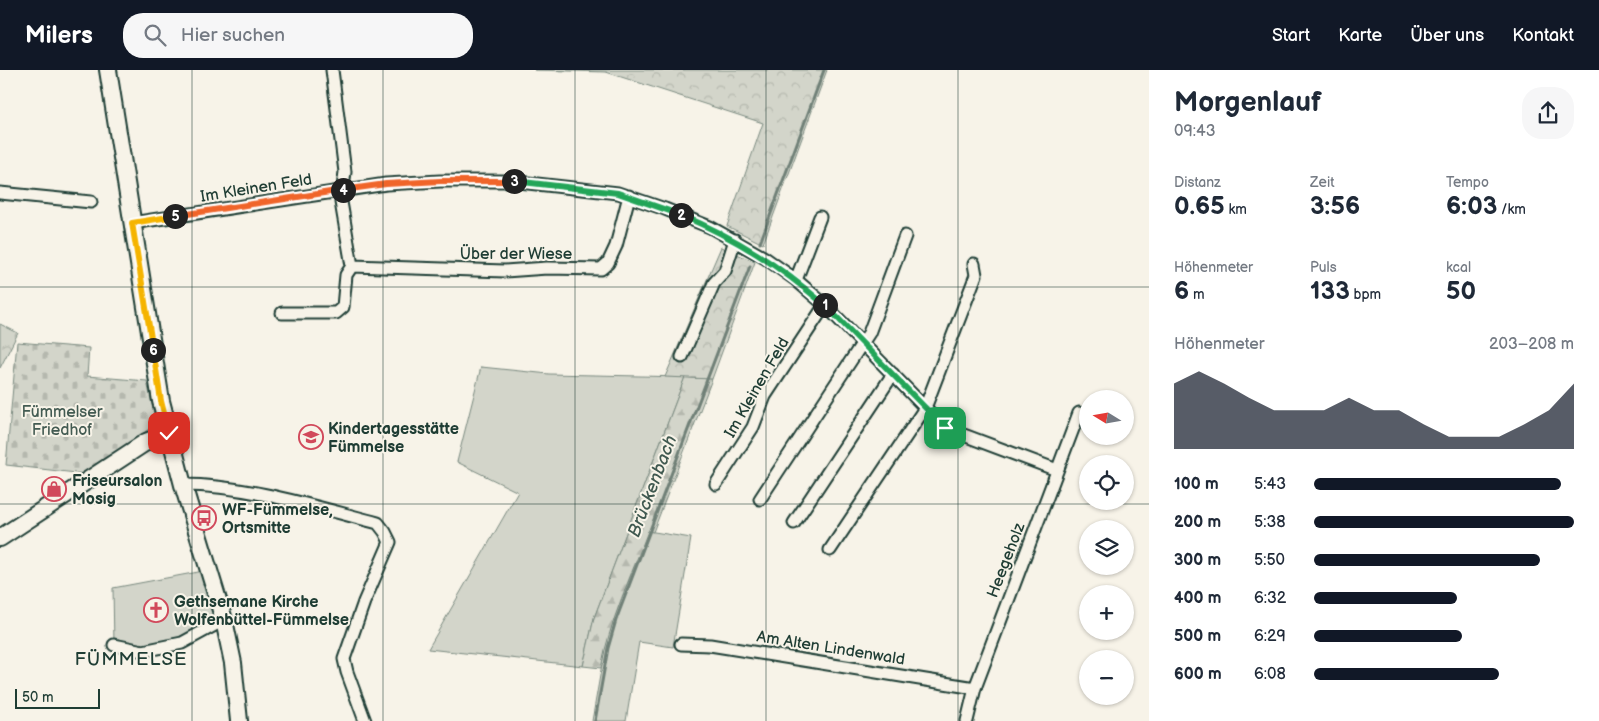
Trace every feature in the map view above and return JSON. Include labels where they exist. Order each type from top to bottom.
[{"type":"street","points":[[108,70],[158,380],[182,485],[224,620],[234,663],[239,721]]},
{"type":"street","points":[[282,313],[336,313],[342,307],[346,275],[352,266],[341,202],[345,172],[332,70]]},
{"type":"street","name":"Im Kleinen Feld","points":[[132,223],[343,190],[404,183],[510,181],[587,188],[629,196],[710,227],[765,258],[796,280],[862,342],[945,428],[1056,470]]},
{"type":"street","points":[[0,193],[91,202]]},
{"type":"street","name":"Über der Wiese","points":[[352,266],[505,271],[547,268],[601,269],[608,263],[616,246],[629,196]]},
{"type":"street","points":[[796,280],[820,217]]},
{"type":"street","points":[[760,498],[869,333],[905,236]]},
{"type":"street","points":[[682,356],[714,283],[725,271],[735,240]]},
{"type":"street","points":[[830,550],[925,408],[976,275],[974,264]]},
{"type":"street","name":"Im Kleinen Feld","points":[[716,484],[753,427],[765,396],[825,306]]},
{"type":"street","points":[[794,524],[893,374]]},
{"type":"street","name":"Heegeholz","points":[[967,721],[975,688],[1079,413]]},
{"type":"street","points":[[0,538],[146,442],[169,433]]},
{"type":"street","points":[[182,485],[200,485],[271,496],[378,523],[386,532],[390,542],[364,602],[344,660],[346,672],[364,721]]},
{"type":"street","points":[[114,645],[143,651],[182,643],[224,620]]},
{"type":"street","name":"Am Alten Lindenwald","points":[[680,644],[710,645],[738,649],[975,688]]},
{"type":"green space","points":[[534,70],[827,70],[763,244],[727,226],[763,123],[606,72]]},
{"type":"green space","points":[[721,247],[755,262],[712,379],[665,377]]},
{"type":"green space","points":[[0,324],[18,333],[0,368]]},
{"type":"green space","name":"Fümmelser Friedhof","points":[[17,342],[89,348],[87,376],[147,381],[156,424],[85,474],[6,465]]},
{"type":"green space","points":[[481,367],[549,374],[685,377],[594,618],[583,666],[428,649],[518,492],[457,462]]},
{"type":"green space","points":[[685,377],[712,379],[653,532],[648,531],[622,598],[601,668],[583,666],[594,618]]},
{"type":"green space","points":[[648,531],[691,538],[673,647],[639,642],[626,721],[592,721],[605,647]]},
{"type":"green space","points":[[209,570],[224,620],[182,643],[143,651],[114,645],[113,588]]},
{"type":"waterway","name":"Brückenbach","points":[[760,243],[824,70]]},
{"type":"waterway","name":"Brückenbach","points":[[595,721],[608,648],[616,620],[750,266]]},
{"type":"place","name":"Kindertagesstätte Fümmelse","points":[[311,437]]},
{"type":"place","name":"Friseursalon Mosig","points":[[54,489]]},
{"type":"place","name":"WF-Fümmelse, Ortsmitte","points":[[204,518]]},
{"type":"place","name":"Gethsemane Kirche Wolfenbüttel-Fümmelse","points":[[156,610]]},
{"type":"district","name":"FÜMMELSE","points":[[131,658]]},
{"type":"route","points":[[169,433],[161,401],[132,223],[386,184],[440,181],[510,181],[587,188],[618,193],[710,227],[765,258],[796,280],[862,342],[945,428]]}]
